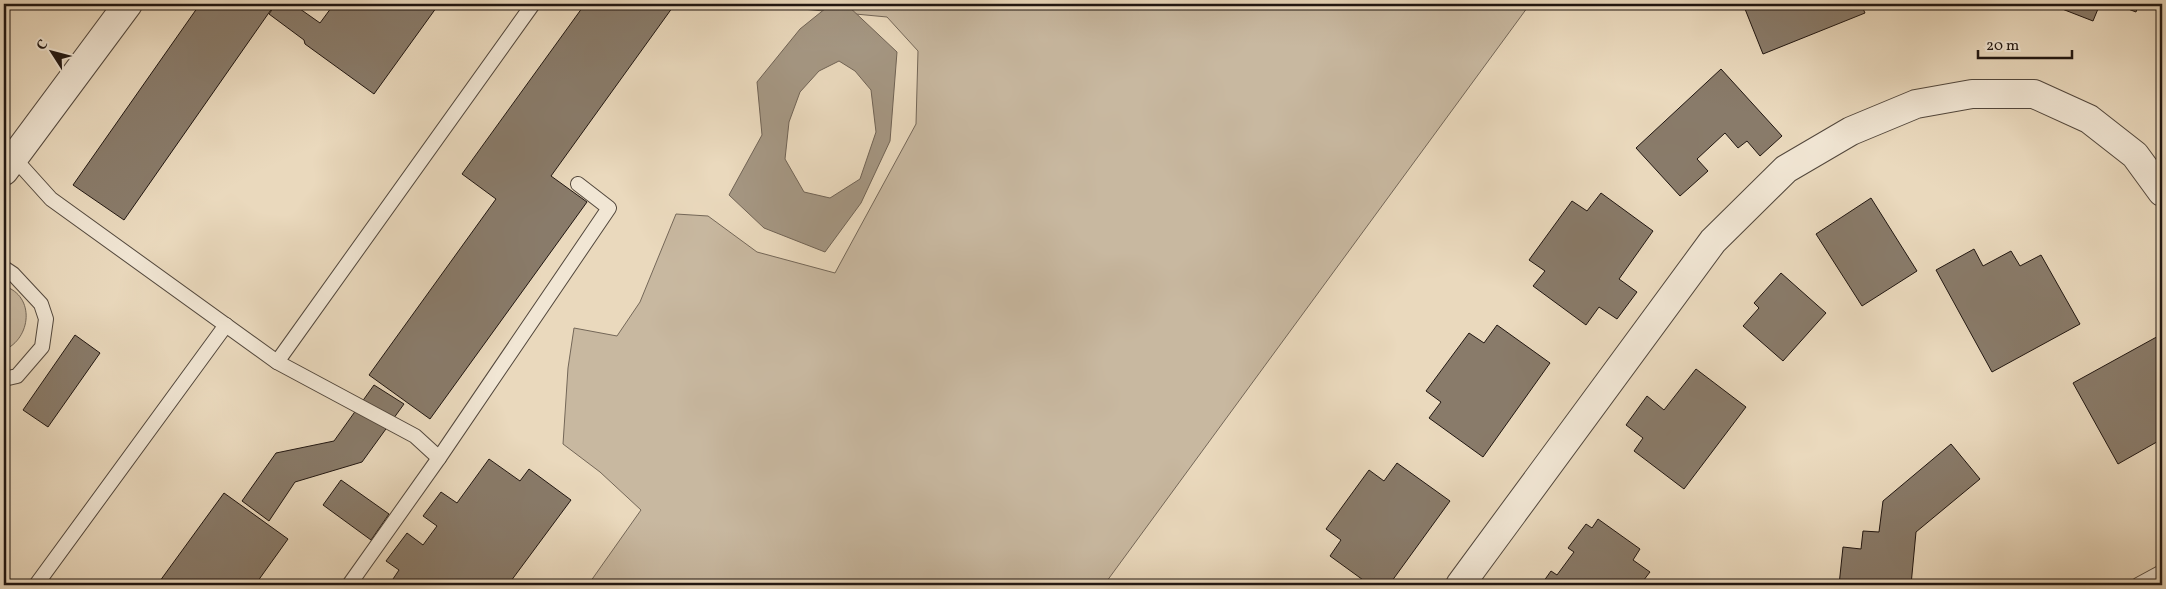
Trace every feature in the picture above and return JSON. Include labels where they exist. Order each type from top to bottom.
[{"type":"street","points":[[9,164],[128,4]]},
{"type":"street","points":[[1460,585],[1712,241],[1786,169],[1851,130],[1916,104],[1972,94],[2034,94],[2089,119],[2135,155],[2162,192]]},
{"type":"lane","points":[[277,362],[533,4]]},
{"type":"lane","points":[[9,164],[51,199],[277,362],[415,436],[439,458]]},
{"type":"lane","points":[[348,585],[439,458],[609,208],[578,184]]},
{"type":"lane","points":[[4,268],[13,274],[41,304],[46,319],[42,347],[17,376],[4,379]]},
{"type":"lane","points":[[36,585],[226,325]]},
{"type":"lane","points":[[2138,585],[2162,572]]},
{"type":"shaded area","points":[[792,4],[1530,4],[1104,585],[588,585],[641,510],[600,472],[563,444],[568,368],[574,328],[617,336],[640,302],[676,214],[708,216],[757,252],[835,273],[916,124],[918,51],[887,17],[792,8]]},
{"type":"shaded area","points":[[831,4],[846,4],[897,52],[890,141],[861,203],[825,252],[764,228],[729,195],[762,135],[757,82],[800,29]],"holes":[[[839,61],[855,71],[871,90],[876,132],[860,179],[830,198],[804,192],[785,159],[789,122],[800,92],[819,71]]]},
{"type":"shaded area","points":[[4,286],[14,291],[21,299],[25,308],[26,318],[20,337],[13,345],[4,350]]},
{"type":"building","points":[[200,4],[275,4],[124,220],[73,185]]},
{"type":"building","points":[[276,4],[293,4],[320,23],[334,4],[439,4],[374,94],[305,44],[304,40],[269,14]]},
{"type":"building","points":[[585,4],[675,4],[551,176],[587,202],[430,419],[369,375],[496,199],[462,174]]},
{"type":"building","points":[[1743,4],[1861,4],[1865,13],[1763,54]]},
{"type":"building","points":[[2058,4],[2100,4],[2093,21],[2057,7]]},
{"type":"building","points":[[2115,4],[2139,4],[2136,12]]},
{"type":"building","points":[[1721,69],[1782,136],[1760,156],[1747,141],[1738,148],[1725,133],[1697,159],[1708,171],[1680,196],[1636,148]]},
{"type":"building","points":[[1601,193],[1653,231],[1619,279],[1637,292],[1617,319],[1599,307],[1586,325],[1533,286],[1545,271],[1529,260],[1572,201],[1587,211]]},
{"type":"building","points":[[1871,198],[1917,271],[1862,306],[1816,234]]},
{"type":"building","points":[[1974,249],[1983,266],[2011,251],[2020,266],[2041,255],[2080,324],[1992,372],[1936,270]]},
{"type":"building","points":[[1781,273],[1826,313],[1783,361],[1743,326],[1759,308],[1754,303]]},
{"type":"building","points":[[1497,325],[1550,363],[1483,457],[1429,418],[1441,402],[1426,391],[1469,333],[1484,343]]},
{"type":"building","points":[[2162,334],[2162,439],[2118,464],[2073,383]]},
{"type":"building","points":[[75,335],[100,353],[48,427],[23,410]]},
{"type":"building","points":[[1696,369],[1746,407],[1684,489],[1634,451],[1643,438],[1626,425],[1647,396],[1664,410]]},
{"type":"building","points":[[374,385],[404,404],[362,462],[295,482],[269,521],[242,501],[276,453],[334,441]]},
{"type":"building","points":[[1951,444],[1980,479],[1916,532],[1911,585],[1839,585],[1843,547],[1861,549],[1863,531],[1879,532],[1883,501]]},
{"type":"building","points":[[489,459],[520,481],[529,469],[571,500],[508,585],[389,585],[399,570],[386,561],[407,533],[423,545],[437,526],[423,516],[441,492],[457,503]]},
{"type":"building","points":[[1397,463],[1450,501],[1389,585],[1370,585],[1330,556],[1341,540],[1326,529],[1369,470],[1384,481]]},
{"type":"building","points":[[341,480],[389,514],[371,540],[323,505]]},
{"type":"building","points":[[224,493],[288,539],[255,585],[157,585]]},
{"type":"building","points":[[1598,519],[1640,549],[1633,560],[1650,572],[1640,585],[1541,585],[1551,571],[1557,575],[1574,552],[1568,548],[1586,524],[1592,528]]}]
